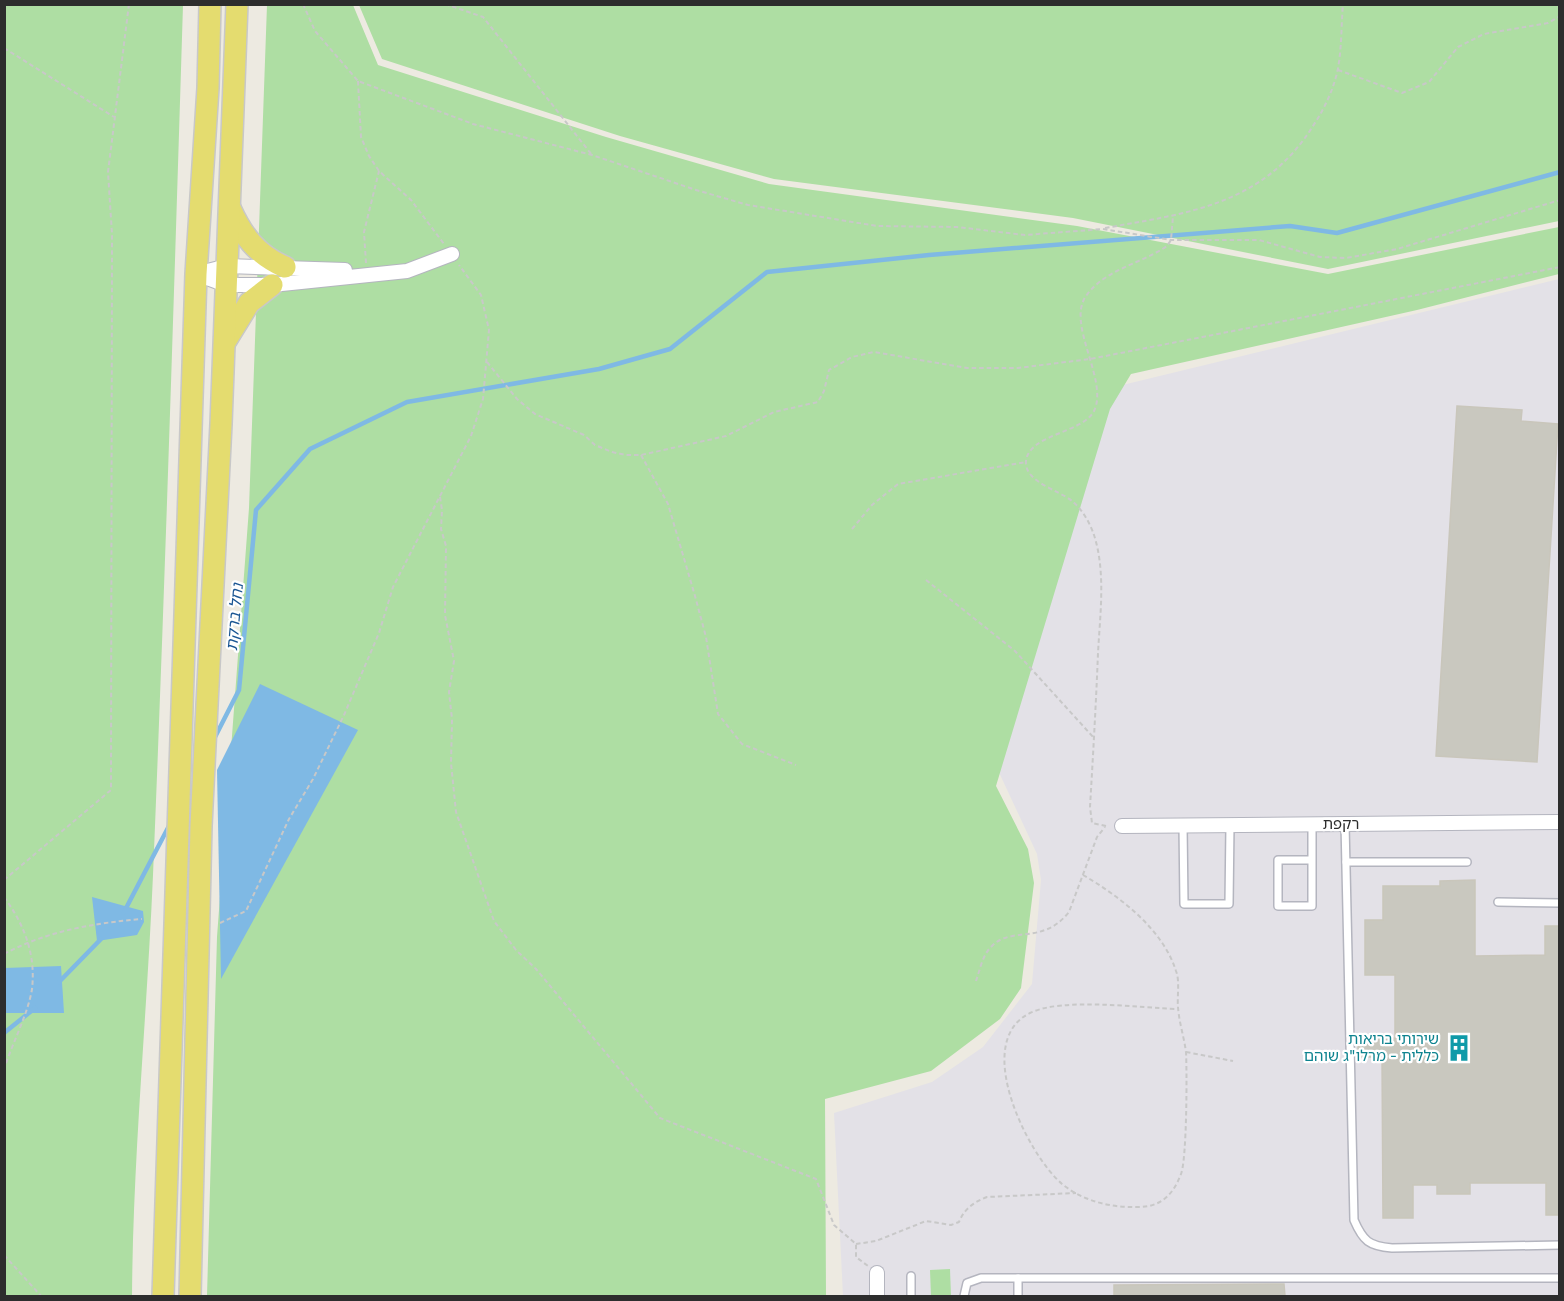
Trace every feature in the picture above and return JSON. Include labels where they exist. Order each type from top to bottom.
[{"type":"main road","points":[[163,1296],[196,274],[208,88],[210,4]]},
{"type":"main road","points":[[190,1296],[201,826],[224,345],[237,4]]},
{"type":"main road","points":[[229,205],[241,231],[252,245],[285,267]]},
{"type":"main road","points":[[224,345],[249,303],[273,285]]},
{"type":"street","points":[[196,274],[226,276],[273,285],[389,273],[421,267],[452,254]]},
{"type":"street","points":[[226,276],[285,267],[389,273]]},
{"type":"street","name":"רקפת","points":[[1122,826],[1560,822]]},
{"type":"street","points":[[877,1273],[877,1296]]},
{"type":"lane","points":[[1311,824],[1311,860],[1311,906],[1278,906],[1278,860],[1311,860]]},
{"type":"lane","points":[[1345,824],[1354,1220],[1360,1235],[1367,1243],[1375,1247],[1392,1248],[1560,1245]]},
{"type":"lane","points":[[1183,825],[1184,904],[1229,904],[1230,825]]},
{"type":"lane","points":[[1346,862],[1467,862]]},
{"type":"lane","points":[[1498,902],[1560,903]]},
{"type":"lane","points":[[911,1276],[911,1296]]},
{"type":"lane","points":[[964,1296],[967,1284],[981,1278],[1560,1278]]},
{"type":"lane","points":[[1018,1278],[1018,1296]]},
{"type":"path","points":[[4,880],[111,790],[112,234],[108,172],[129,4]]},
{"type":"path","points":[[303,4],[315,32],[358,81],[473,124],[592,155],[748,205],[877,226],[957,227],[1025,235],[1054,235],[1103,229],[1173,216],[1221,202],[1254,188],[1282,166],[1302,145],[1328,102],[1338,70],[1343,4]]},
{"type":"path","points":[[445,4],[483,17],[592,155]]},
{"type":"path","points":[[1338,70],[1402,93],[1429,82],[1458,47],[1484,34],[1548,23],[1560,16]]},
{"type":"path","points":[[4,48],[114,117]]},
{"type":"path","points":[[220,922],[246,911],[289,819],[313,779],[344,715],[379,633],[393,587],[471,436],[483,399],[489,330],[481,295],[411,200],[379,171],[361,137],[358,81]]},
{"type":"path","points":[[367,272],[364,232],[379,171]]},
{"type":"path","points":[[1103,229],[1171,240],[1259,240],[1320,257],[1346,258],[1397,249],[1560,200]]},
{"type":"path","points":[[1122,826],[1092,823],[1090,807],[1101,595],[1094,535],[1082,512],[1071,500],[1032,477],[1026,462],[1029,453],[1037,445],[1087,419],[1094,411],[1096,391],[1081,311],[1085,297],[1103,279],[1159,252],[1171,240],[1173,216]]},
{"type":"path","points":[[487,362],[518,399],[544,420],[575,431],[612,453],[641,454],[726,436],[774,412],[818,402],[830,370],[852,357],[874,352],[967,369],[997,369],[1090,359],[1560,267]]},
{"type":"path","points":[[641,454],[668,504],[706,637],[718,714],[742,744],[796,765]]},
{"type":"path","points":[[852,529],[872,505],[898,484],[1026,462]]},
{"type":"path","points":[[440,497],[441,529],[446,546],[445,615],[454,661],[449,692],[452,719],[451,764],[456,812],[495,921],[516,950],[536,969],[660,1118],[816,1179],[834,1225],[856,1244],[856,1257],[877,1273]]},
{"type":"path","points":[[926,580],[1015,651],[1094,738]]},
{"type":"path","points":[[976,981],[983,959],[991,946],[1001,940],[1052,929],[1061,922],[1069,912],[1097,837],[1106,826]]},
{"type":"path","points":[[1083,875],[1115,894],[1158,938],[1177,971],[1178,1009],[1186,1052],[1182,1172],[1165,1200],[1150,1207],[1113,1206],[1095,1202],[1062,1184],[1045,1164],[1011,1103],[1005,1072],[1008,1040],[1013,1028],[1028,1014],[1057,1006],[1178,1009]]},
{"type":"path","points":[[4,897],[19,917],[29,941],[32,989],[5,1068]]},
{"type":"path","points":[[4,954],[29,941],[98,922],[142,919]]},
{"type":"path","points":[[1186,1052],[1233,1061]]},
{"type":"path","points":[[856,1244],[876,1241],[926,1221],[951,1225],[959,1222],[965,1211],[976,1201],[987,1197],[1077,1193]]},
{"type":"path","points":[[4,1255],[41,1296]]},
{"type":"shaded area","points":[[1559,279],[1559,1296],[843,1296],[834,1113],[932,1082],[983,1047],[1032,984],[1041,880],[1037,854],[990,753],[1106,389]]},
{"type":"green space","points":[[4,5],[183,5],[157,766],[135,1191],[132,1296],[5,1296]]},
{"type":"green space","points":[[267,5],[353,5],[378,65],[606,137],[769,184],[1077,226],[1328,274],[1559,227],[1559,274],[1417,310],[1131,374],[1110,409],[996,786],[1028,849],[1034,883],[1021,988],[1000,1019],[931,1071],[825,1099],[826,1296],[207,1296],[217,937],[249,508]]},
{"type":"green space","points":[[359,5],[1559,5],[1559,221],[1328,269],[1073,218],[774,179],[620,136],[382,59]]},
{"type":"green space","points":[[950,1269],[951,1296],[931,1296],[930,1270]]},
{"type":"water","points":[[260,684],[358,730],[221,979],[217,770]]},
{"type":"water","points":[[92,897],[143,911],[144,922],[137,935],[97,941]]},
{"type":"water","points":[[61,966],[64,1013],[5,1013],[5,968]]},
{"type":"building","points":[[1457,406],[1522,410],[1521,421],[1558,424],[1537,762],[1436,756]]},
{"type":"building","name":"שירותי בריאות כללית - מרלו\"ג שוהם","points":[[1475,880],[1475,956],[1545,955],[1545,926],[1560,926],[1560,1215],[1546,1215],[1546,1183],[1470,1183],[1470,1194],[1437,1194],[1437,1185],[1413,1185],[1413,1218],[1383,1218],[1382,1057],[1358,1057],[1358,1038],[1395,1038],[1395,975],[1365,975],[1365,920],[1383,920],[1383,886],[1440,886],[1440,881]]},
{"type":"building","points":[[1284,1284],[1285,1296],[1114,1296],[1114,1285]]},
{"type":"waterway","points":[[214,739],[239,690],[256,510],[310,449],[407,402],[599,369],[670,349],[767,272],[929,255],[1290,226],[1337,233],[1560,172]]},
{"type":"waterway","name":"נחל ברקת","points":[[124,912],[170,824]]},
{"type":"waterway","name":"נחל ברקת","points":[[59,982],[101,939]]},
{"type":"waterway","name":"נחל ברקת","points":[[4,1033],[35,1008]]},
{"type":"place","name":"שירותי בריאות כללית - מרלו\"ג שוהם","points":[[1459,1048]]}]
